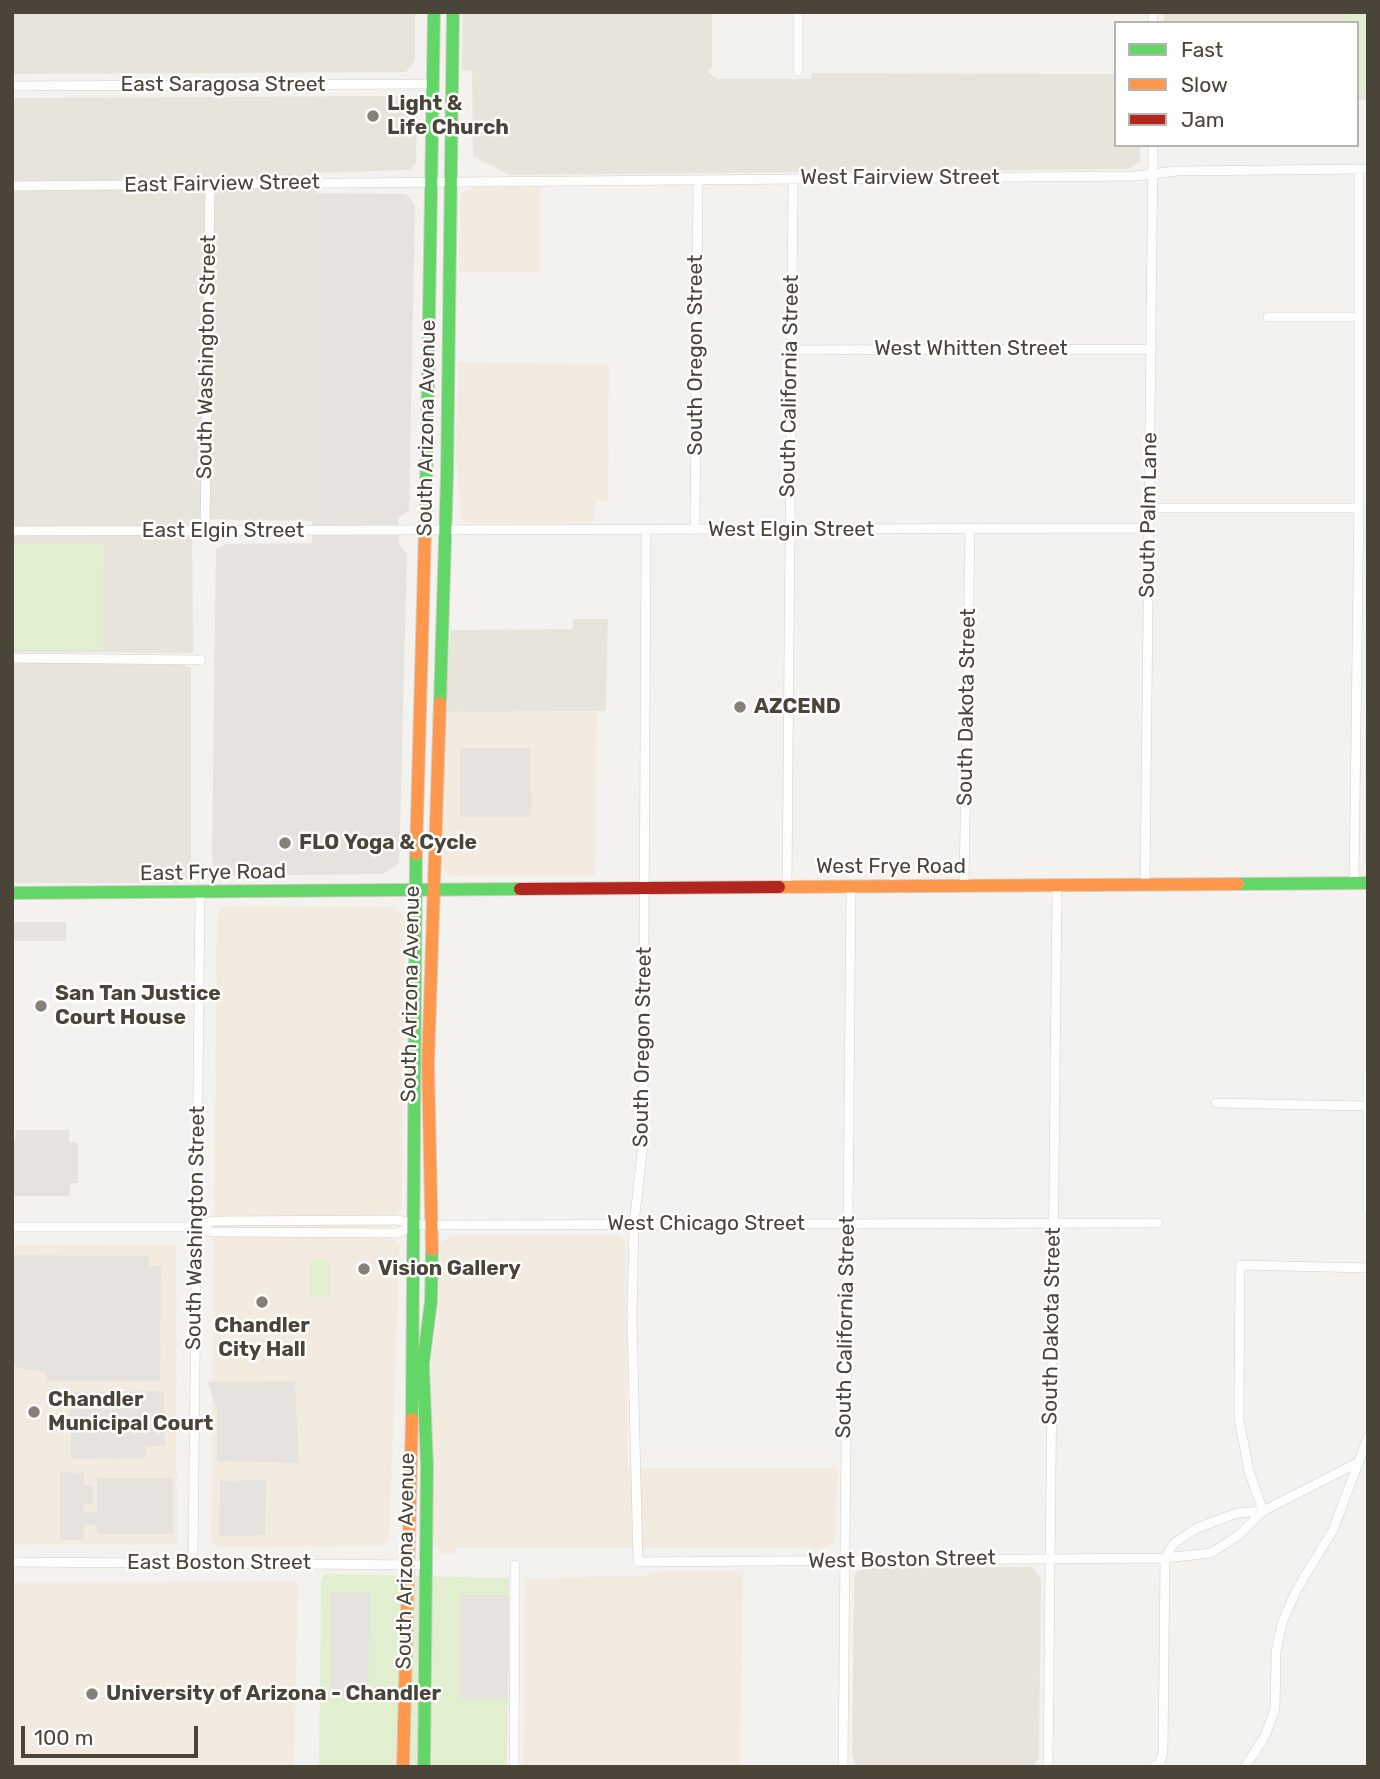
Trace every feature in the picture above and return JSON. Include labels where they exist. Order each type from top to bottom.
[{"type":"main road","name":"South Arizona Avenue","points":[[424,1767],[424,1364],[431,1301],[423,1224],[414,1180],[431,979],[435,784],[431,182],[434,12]]},
{"type":"main road","name":"South Arizona Avenue","points":[[403,1767],[407,1564],[423,1224],[432,1181],[422,1106],[414,979],[416,829],[435,531],[451,182],[453,12]]},
{"type":"main road","points":[[418,784],[435,784]]},
{"type":"main road","points":[[416,829],[434,830]]},
{"type":"main road","name":"West Frye Road","points":[[415,890],[1368,883]]},
{"type":"main road","name":"East Frye Road","points":[[12,893],[200,894],[415,890]]},
{"type":"main road","points":[[414,979],[431,979]]},
{"type":"main road","points":[[414,1180],[432,1181]]},
{"type":"street","points":[[798,12],[798,71]]},
{"type":"street","name":"East Saragosa Street","points":[[12,86],[433,84]]},
{"type":"street","name":"South Palm Lane","points":[[1145,885],[1153,147]]},
{"type":"street","name":"West Fairview Street","points":[[431,182],[1136,176],[1153,173],[1364,169]]},
{"type":"street","points":[[1354,883],[1359,317],[1364,169]]},
{"type":"street","name":"South California Street","points":[[787,887],[793,179]]},
{"type":"street","name":"South Oregon Street","points":[[695,530],[698,180]]},
{"type":"street","name":"East Fairview Street","points":[[12,186],[431,182]]},
{"type":"street","name":"South Washington Street","points":[[205,531],[210,183]]},
{"type":"street","points":[[1268,317],[1359,317]]},
{"type":"street","name":"West Whitten Street","points":[[790,350],[1152,349]]},
{"type":"street","points":[[1148,508],[1358,508]]},
{"type":"street","name":"West Elgin Street","points":[[435,531],[1148,528]]},
{"type":"street","name":"South Dakota Street","points":[[964,886],[970,529]]},
{"type":"street","name":"East Elgin Street","points":[[12,531],[435,531]]},
{"type":"street","name":"South Oregon Street","points":[[638,1562],[639,1486],[632,1396],[634,1224],[643,1144],[646,531]]},
{"type":"street","points":[[12,658],[201,660]]},
{"type":"street","name":"South Dakota Street","points":[[1048,1767],[1048,1559],[1057,885]]},
{"type":"street","name":"South California Street","points":[[843,1767],[851,887]]},
{"type":"street","name":"South Washington Street","points":[[193,1563],[200,894]]},
{"type":"street","points":[[1368,1074],[1368,1210]]},
{"type":"street","points":[[1216,1103],[1366,1106]]},
{"type":"street","name":"West Chicago Street","points":[[12,1227],[195,1227],[213,1221],[398,1220],[423,1224],[1158,1223]]},
{"type":"street","points":[[1263,1510],[1249,1471],[1239,1420],[1240,1265],[1368,1268]]},
{"type":"street","points":[[1245,1767],[1265,1736],[1275,1709],[1276,1651],[1282,1623],[1296,1591],[1333,1530],[1368,1437]]},
{"type":"street","name":"West Boston Street","points":[[638,1562],[1166,1558],[1211,1553],[1222,1548],[1263,1510],[1359,1462]]},
{"type":"street","name":"West Boston Street","points":[[1166,1558],[1174,1543],[1197,1528],[1237,1513],[1263,1510]]},
{"type":"street","points":[[1157,1765],[1163,1753],[1166,1558]]},
{"type":"street","name":"East Boston Street","points":[[12,1562],[426,1565]]},
{"type":"street","points":[[514,1767],[515,1565]]},
{"type":"shaded area","points":[[12,12],[415,12],[415,60],[406,72],[12,74]]},
{"type":"shaded area","points":[[463,12],[712,12],[712,67],[708,72],[717,79],[811,79],[812,73],[1114,74],[1114,147],[1140,147],[1140,161],[1129,169],[509,175],[473,156],[472,71],[462,70]]},
{"type":"shaded area","points":[[1164,12],[1368,12],[1368,100],[1359,100],[1359,21],[1164,21]]},
{"type":"shaded area","points":[[407,96],[417,104],[416,163],[410,170],[313,173],[312,182],[317,193],[313,521],[192,519],[193,653],[12,652],[12,98]]},
{"type":"shaded area","points":[[475,187],[540,187],[540,272],[459,272],[460,200],[462,193]]},
{"type":"shaded area","points":[[317,193],[406,194],[415,205],[409,510],[398,518],[399,544],[407,554],[399,863],[383,874],[229,876],[213,866],[212,857],[216,549],[226,544],[312,543]]},
{"type":"shaded area","points":[[458,362],[609,364],[608,501],[595,501],[594,522],[472,523],[461,519],[456,452]]},
{"type":"shaded area","points":[[1368,495],[1368,867],[1365,862]]},
{"type":"shaded area","points":[[573,619],[608,619],[606,711],[446,712],[450,630],[573,629]]},
{"type":"shaded area","points":[[12,663],[180,663],[191,668],[191,872],[188,879],[179,883],[12,883]]},
{"type":"shaded area","points":[[446,712],[597,712],[595,875],[446,874],[441,861]]},
{"type":"shaded area","points":[[460,748],[530,748],[531,817],[460,817]]},
{"type":"shaded area","points":[[224,906],[394,907],[405,916],[402,1210],[392,1217],[393,1239],[400,1245],[389,1539],[383,1545],[218,1547],[211,1540],[217,915]]},
{"type":"shaded area","points":[[12,922],[66,922],[66,941],[12,941]]},
{"type":"shaded area","points":[[16,1130],[69,1130],[69,1142],[78,1143],[78,1183],[70,1183],[70,1196],[12,1196],[12,1140],[15,1140]]},
{"type":"shaded area","points":[[450,1235],[618,1235],[623,1238],[626,1247],[628,1468],[838,1468],[835,1542],[824,1548],[456,1548],[455,1554],[440,1553],[433,1539],[431,1370],[438,1311],[440,1244]]},
{"type":"shaded area","points":[[12,1245],[176,1246],[177,1544],[12,1545]]},
{"type":"shaded area","points":[[12,1255],[149,1256],[149,1266],[161,1266],[160,1381],[47,1381],[46,1372],[21,1369],[12,1364]]},
{"type":"shaded area","points":[[295,1381],[299,1463],[217,1461],[217,1410],[208,1382]]},
{"type":"shaded area","points":[[164,1391],[165,1446],[146,1446],[146,1458],[71,1459],[70,1392]]},
{"type":"shaded area","points":[[60,1472],[84,1473],[84,1486],[93,1486],[93,1504],[83,1504],[84,1512],[97,1512],[97,1478],[173,1478],[173,1534],[97,1534],[97,1525],[84,1525],[83,1540],[60,1540]]},
{"type":"shaded area","points":[[266,1480],[265,1535],[219,1537],[220,1481]]},
{"type":"shaded area","points":[[1032,1567],[1041,1580],[1039,1758],[1034,1765],[857,1767],[852,1755],[856,1572],[865,1568]]},
{"type":"shaded area","points":[[659,1571],[743,1571],[740,1765],[523,1767],[525,1578],[643,1576]]},
{"type":"shaded area","points":[[298,1582],[294,1767],[12,1767],[12,1583]]},
{"type":"shaded area","points":[[330,1593],[370,1593],[368,1696],[331,1697]]},
{"type":"shaded area","points":[[461,1595],[509,1595],[508,1698],[460,1699]]},
{"type":"green space","points":[[1350,12],[1368,12],[1368,94],[1359,94],[1359,21],[1343,21]]},
{"type":"green space","points":[[12,544],[104,544],[103,650],[12,650]]},
{"type":"green space","points":[[310,1261],[330,1261],[330,1297],[310,1297]]},
{"type":"green space","points":[[324,1574],[509,1578],[507,1767],[319,1767],[321,1581]]},
{"type":"traffic: fast","points":[[426,496],[434,12]]},
{"type":"traffic: fast","points":[[440,703],[447,476],[453,12]]},
{"type":"traffic: fast","points":[[412,1419],[416,854]]},
{"type":"traffic: fast","points":[[1238,884],[1368,883]]},
{"type":"traffic: fast","points":[[12,893],[520,889]]},
{"type":"traffic: fast","points":[[424,1767],[427,1466],[423,1364],[431,1301],[432,1250]]},
{"type":"traffic: slow","points":[[416,854],[426,496]]},
{"type":"traffic: slow","points":[[432,1250],[428,1064],[440,703]]},
{"type":"traffic: slow","points":[[779,887],[1238,884]]},
{"type":"traffic: slow","points":[[403,1767],[412,1419]]},
{"type":"traffic: jam","points":[[520,889],[779,887]]},
{"type":"place","name":"Light & Life Church","points":[[373,116]]},
{"type":"place","name":"AZCEND","points":[[740,707]]},
{"type":"place","name":"FLO Yoga & Cycle","points":[[285,843]]},
{"type":"place","name":"San Tan Justice Court House","points":[[41,1006]]},
{"type":"place","name":"Vision Gallery","points":[[364,1269]]},
{"type":"place","name":"Chandler City Hall","points":[[262,1302]]},
{"type":"place","name":"Chandler Municipal Court","points":[[34,1412]]},
{"type":"place","name":"University of Arizona - Chandler","points":[[92,1694]]}]
